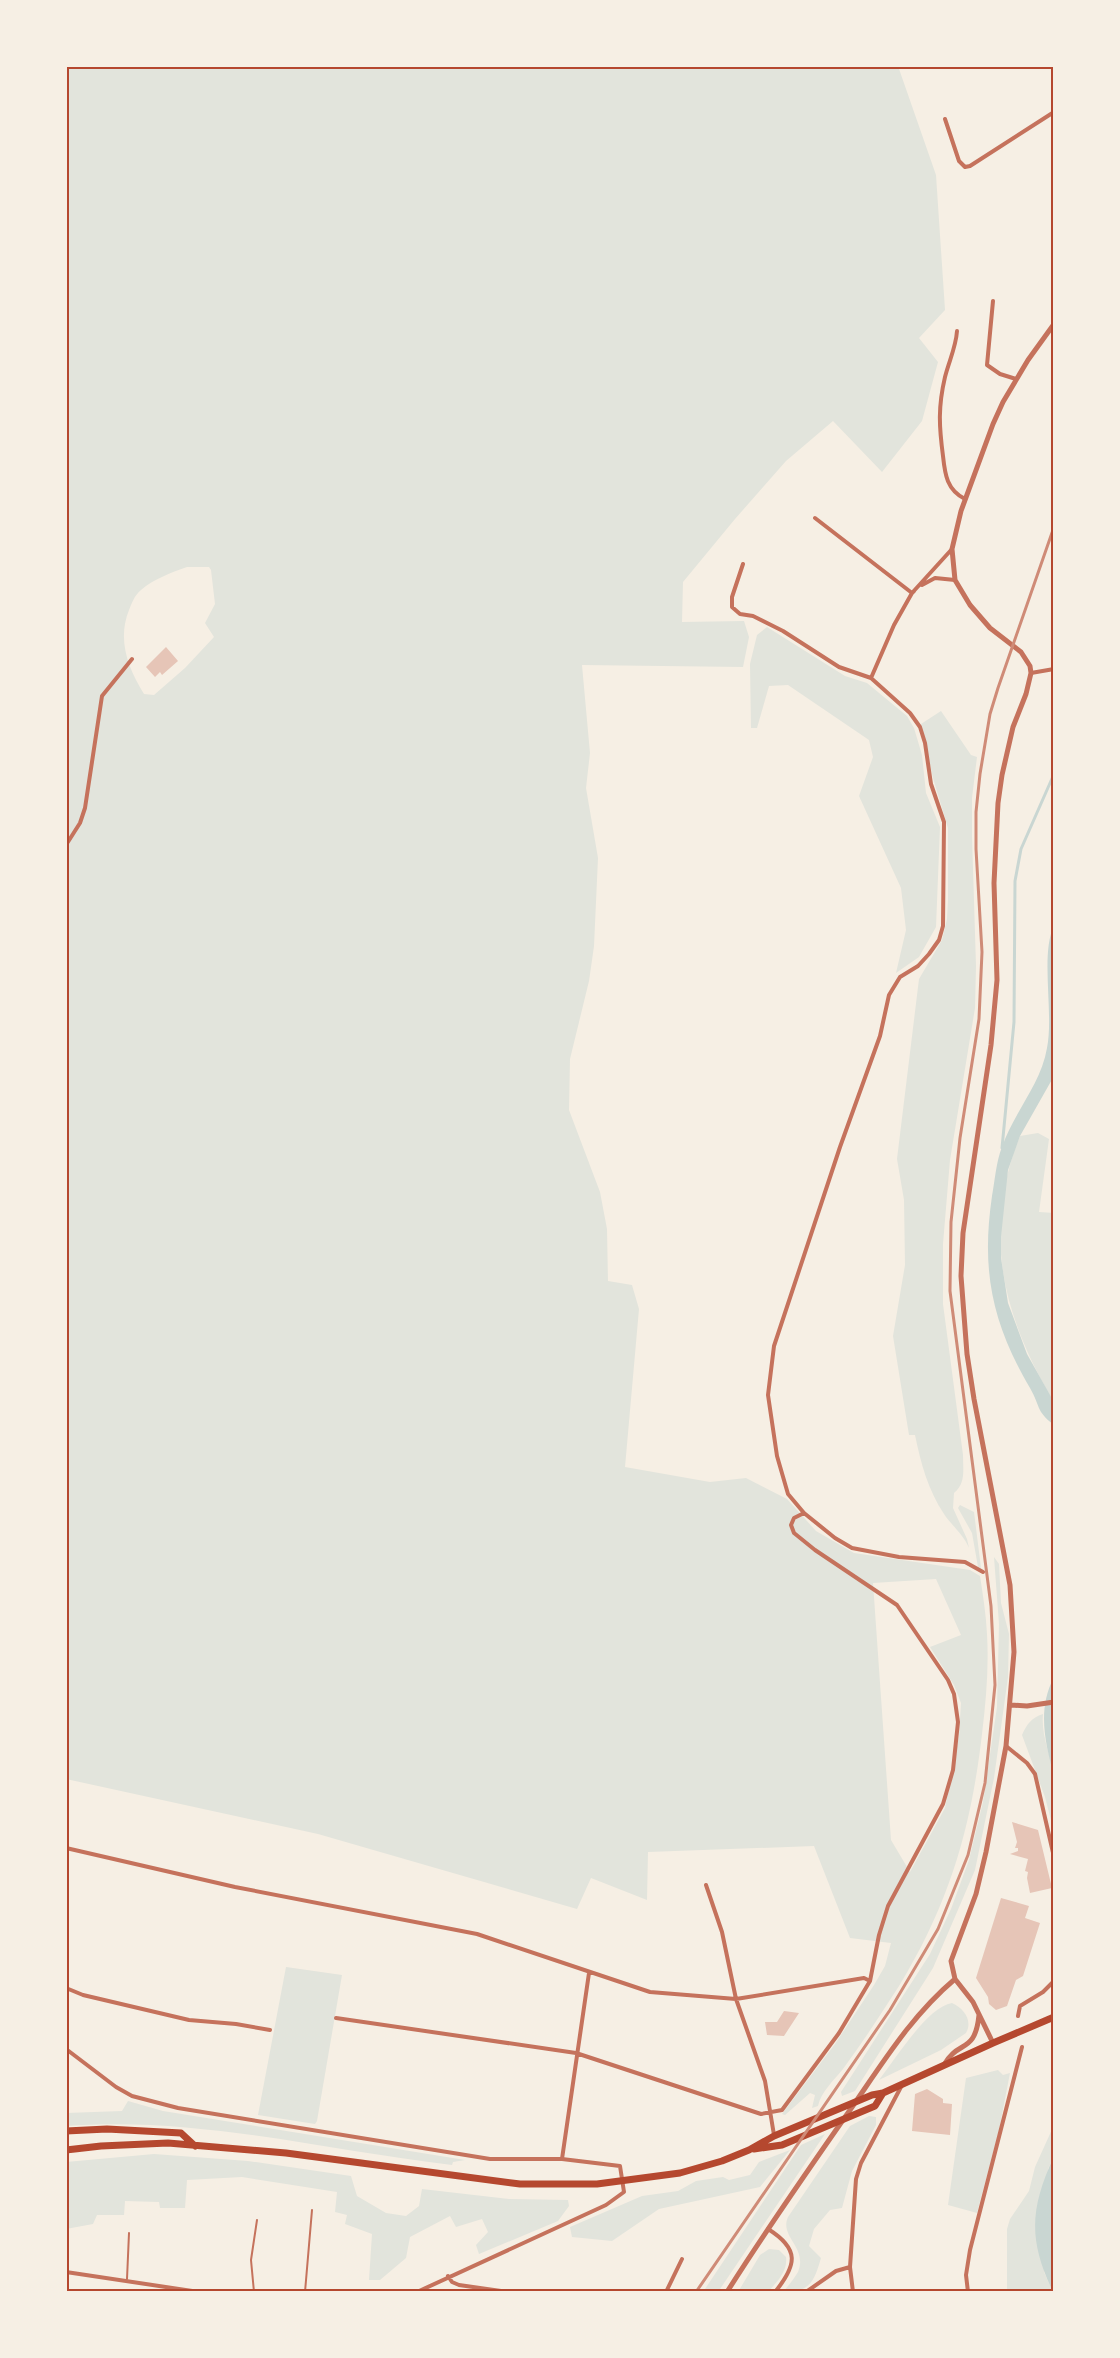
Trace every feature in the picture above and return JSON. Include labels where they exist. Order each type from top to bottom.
[{"type":"main road","points":[[66,2150],[101,2145],[195,2146],[286,2153],[520,2184],[623,2182],[680,2173],[722,2161],[802,2124],[872,2095],[903,2085],[1054,2017]]},
{"type":"main road","points":[[749,2150],[782,2145],[875,2106],[883,2093]]},
{"type":"main road","points":[[66,2131],[107,2129],[181,2133],[195,2146]]},
{"type":"street","points":[[945,119],[959,161],[965,166],[970,166],[1054,112]]},
{"type":"street","points":[[993,301],[987,365],[1000,374],[1016,379]]},
{"type":"street","points":[[993,2043],[973,2002],[955,1979],[951,1961],[981,1878],[1006,1746],[1014,1652],[1013,1610],[974,1399],[962,1312],[961,1276],[963,1233],[991,1045],[997,980],[994,882],[998,803],[1013,727],[1026,694],[1031,673],[1030,666],[1021,652],[990,628],[978,615],[955,580],[952,549],[966,500],[993,424],[1016,379],[1054,324]]},
{"type":"street","points":[[957,331],[957,343],[945,378],[938,416],[946,481],[957,495],[966,500]]},
{"type":"street","points":[[815,518],[912,593]]},
{"type":"street","points":[[871,678],[894,625],[912,593],[952,549]]},
{"type":"street","points":[[743,564],[732,597],[732,607],[740,614],[753,616],[764,622],[839,667],[871,678],[910,713],[922,735],[931,784],[944,822],[943,922],[939,940],[918,966],[900,977],[889,995],[879,1036],[774,1346],[768,1395],[777,1456],[788,1494],[804,1513],[835,1538],[852,1548],[898,1557],[965,1562],[983,1572]]},
{"type":"street","points":[[912,593],[935,578],[955,580]]},
{"type":"street","points":[[66,845],[80,823],[85,808],[102,696],[132,659]]},
{"type":"street","points":[[1031,673],[1054,669]]},
{"type":"street","points":[[336,2018],[576,2053],[761,2114],[782,2110],[838,2033],[870,1981],[879,1935],[888,1906],[943,1804],[953,1770],[958,1722],[954,1694],[948,1680],[897,1605],[815,1550],[794,1533],[790,1525],[794,1518],[804,1513]]},
{"type":"street","points":[[1011,1705],[1054,1702]]},
{"type":"street","points":[[1006,1746],[1027,1762],[1035,1774],[1054,1857]]},
{"type":"street","points":[[66,1848],[235,1887],[477,1934],[650,1992],[736,1999],[864,1978],[870,1981]]},
{"type":"street","points":[[706,1885],[722,1932],[736,1999],[758,2056],[774,2136]]},
{"type":"street","points":[[562,2159],[589,1973]]},
{"type":"street","points":[[727,2292],[907,2028],[934,1997],[955,1979]]},
{"type":"street","points":[[1018,2016],[1020,2006],[1043,1992],[1054,1981]]},
{"type":"street","points":[[66,1988],[83,1995],[189,2020],[270,2030]]},
{"type":"street","points":[[944,2065],[950,2054],[966,2046],[977,2033],[979,2013]]},
{"type":"street","points":[[968,2292],[966,2275],[970,2250],[1022,2047]]},
{"type":"street","points":[[66,2049],[116,2087],[132,2096],[178,2108],[490,2159],[562,2159],[620,2166],[624,2192],[606,2205],[417,2292]]},
{"type":"street","points":[[853,2292],[850,2267],[856,2179],[861,2163],[903,2085]]},
{"type":"street","points":[[768,2229],[790,2248],[793,2260],[775,2292]]},
{"type":"street","points":[[666,2292],[682,2259]]},
{"type":"street","points":[[806,2292],[836,2271],[850,2267]]},
{"type":"street","points":[[67,2272],[199,2292]]},
{"type":"street","points":[[448,2276],[452,2282],[459,2285],[508,2292]]},
{"type":"lane","points":[[305,2292],[312,2210]]},
{"type":"lane","points":[[254,2292],[251,2260],[257,2220]]},
{"type":"lane","points":[[127,2282],[129,2233]]},
{"type":"lane","points":[[66,2267],[67,2272]]},
{"type":"shaded area","points":[[66,66],[898,66],[936,175],[945,310],[919,338],[938,362],[922,421],[882,472],[833,421],[786,461],[683,582],[682,622],[744,621],[749,637],[743,667],[582,665],[590,753],[586,788],[598,858],[594,946],[589,981],[570,1059],[569,1110],[600,1192],[607,1229],[608,1281],[632,1285],[639,1309],[625,1467],[710,1482],[746,1478],[787,1499],[816,1531],[854,1553],[970,1570],[980,1576],[988,1659],[985,1709],[977,1769],[964,1834],[932,1925],[899,1986],[858,2049],[825,2091],[818,2106],[812,2108],[815,2095],[810,2093],[785,2115],[782,2114],[835,2044],[874,1985],[885,1966],[891,1943],[850,1938],[814,1846],[648,1852],[647,1900],[591,1878],[577,1909],[318,1834],[66,1779]],"holes":[[[187,567],[209,567],[211,570],[215,604],[205,623],[214,637],[185,668],[154,695],[144,694],[129,664],[124,643],[129,610],[137,595],[146,586]],[[936,1579],[961,1635],[930,1647],[954,1685],[961,1703],[959,1736],[945,1808],[910,1872],[891,1840],[873,1583]]]},
{"type":"shaded area","points":[[767,627],[845,676],[867,683],[907,716],[914,728],[922,755],[926,793],[940,827],[936,927],[919,957],[896,973],[906,930],[901,888],[859,796],[873,757],[869,740],[788,685],[769,686],[757,728],[751,728],[750,664],[757,635]]},
{"type":"shaded area","points":[[941,711],[971,755],[977,757],[972,798],[975,1008],[950,1160],[943,1244],[943,1304],[963,1455],[962,1481],[954,1493],[953,1508],[969,1548],[938,1505],[926,1476],[915,1435],[909,1435],[893,1336],[905,1265],[904,1200],[897,1159],[919,979],[942,940],[947,919],[948,828],[933,778],[921,724]]},
{"type":"shaded area","points":[[1054,926],[1054,1076],[1020,1136],[1008,1170],[1001,1258],[1008,1303],[1027,1354],[1054,1402],[1054,1425],[1041,1412],[1006,1341],[993,1296],[988,1248],[992,1196],[1000,1153],[1007,1134],[1039,1074],[1047,1048],[1049,1018],[1047,968],[1050,938]]},
{"type":"shaded area","points":[[1038,1133],[1049,1139],[1039,1212],[1054,1213],[1054,1402],[1036,1370],[1011,1306],[1003,1273],[1000,1240],[1002,1206],[1008,1172],[1020,1136]]},
{"type":"shaded area","points":[[960,1505],[974,1512],[981,1568],[978,1567],[972,1533],[958,1508]]},
{"type":"shaded area","points":[[994,1557],[999,1564],[1001,1603],[1009,1634],[1008,1677],[994,1778],[975,1870],[933,1968],[855,2091],[842,2096],[841,2092],[930,1954],[951,1909],[969,1860],[983,1802],[997,1707],[999,1624]]},
{"type":"shaded area","points":[[1054,1677],[1054,1776],[1048,1751],[1044,1714]]},
{"type":"shaded area","points":[[1043,1714],[1045,1737],[1055,1782],[1054,1832],[1045,1797],[1022,1735],[1035,1717]]},
{"type":"shaded area","points":[[286,1967],[342,1975],[315,2124],[258,2115]]},
{"type":"shaded area","points":[[952,2003],[966,2015],[968,2028],[966,2033],[941,2050],[879,2080],[922,2024],[942,2007]]},
{"type":"shaded area","points":[[998,2070],[1003,2075],[1010,2073],[999,2130],[977,2213],[948,2205],[966,2078]]},
{"type":"shaded area","points":[[128,2101],[163,2111],[465,2160],[453,2162],[452,2165],[212,2130],[115,2124],[66,2126],[66,2113],[122,2111]]},
{"type":"shaded area","points":[[869,2116],[876,2117],[876,2125],[852,2171],[842,2208],[830,2210],[814,2229],[809,2246],[821,2258],[816,2273],[805,2288],[783,2292],[798,2272],[800,2263],[797,2249],[787,2231],[788,2217],[850,2126]]},
{"type":"shaded area","points":[[1054,2125],[1054,2156],[1048,2169],[1044,2272],[1053,2292],[1007,2292],[1007,2229],[1010,2219],[1029,2191],[1035,2167]]},
{"type":"shaded area","points":[[825,2134],[718,2292],[703,2292],[801,2145]]},
{"type":"shaded area","points":[[790,2150],[760,2187],[659,2209],[612,2241],[572,2237],[570,2227],[642,2196],[678,2191],[696,2181],[723,2177],[729,2180],[750,2175],[759,2162]]},
{"type":"shaded area","points":[[154,2154],[248,2161],[351,2176],[357,2196],[386,2213],[406,2216],[419,2206],[422,2189],[509,2199],[568,2200],[569,2206],[558,2221],[479,2254],[476,2245],[488,2232],[482,2219],[456,2227],[450,2216],[410,2237],[406,2258],[380,2280],[369,2280],[372,2234],[345,2224],[347,2215],[335,2212],[337,2192],[242,2177],[187,2180],[185,2208],[160,2208],[159,2202],[125,2201],[124,2215],[97,2215],[93,2224],[66,2229],[66,2162]]},
{"type":"shaded area","points":[[1054,2156],[1053,2292],[1039,2256],[1035,2224],[1040,2192]]},
{"type":"shaded area","points":[[769,2249],[779,2250],[786,2257],[784,2272],[768,2292],[738,2292],[760,2255]]},
{"type":"building","points":[[166,647],[178,661],[162,675],[160,672],[155,677],[146,667]]},
{"type":"building","points":[[1012,1822],[1038,1830],[1052,1888],[1030,1893],[1028,1872],[1025,1871],[1028,1859],[1010,1854],[1018,1851],[1018,1848],[1015,1848],[1017,1842]]},
{"type":"building","points":[[1001,1898],[1029,1906],[1025,1918],[1040,1923],[1023,1976],[1016,1980],[1007,2006],[996,2010],[989,2004],[988,1997],[976,1978]]},
{"type":"building","points":[[784,2011],[799,2013],[784,2036],[767,2035],[765,2022],[777,2022]]},
{"type":"building","points":[[927,2089],[943,2099],[943,2103],[952,2104],[950,2135],[912,2131],[915,2094]]},
{"type":"waterway","points":[[1002,1148],[1014,1022],[1015,881],[1021,849],[1054,774]]},
{"type":"railway","points":[[696,2292],[890,2010],[938,1929],[968,1855],[985,1783],[995,1685],[991,1606],[950,1291],[951,1222],[960,1138],[979,1019],[982,952],[976,812],[980,774],[990,714],[1054,527]]}]
